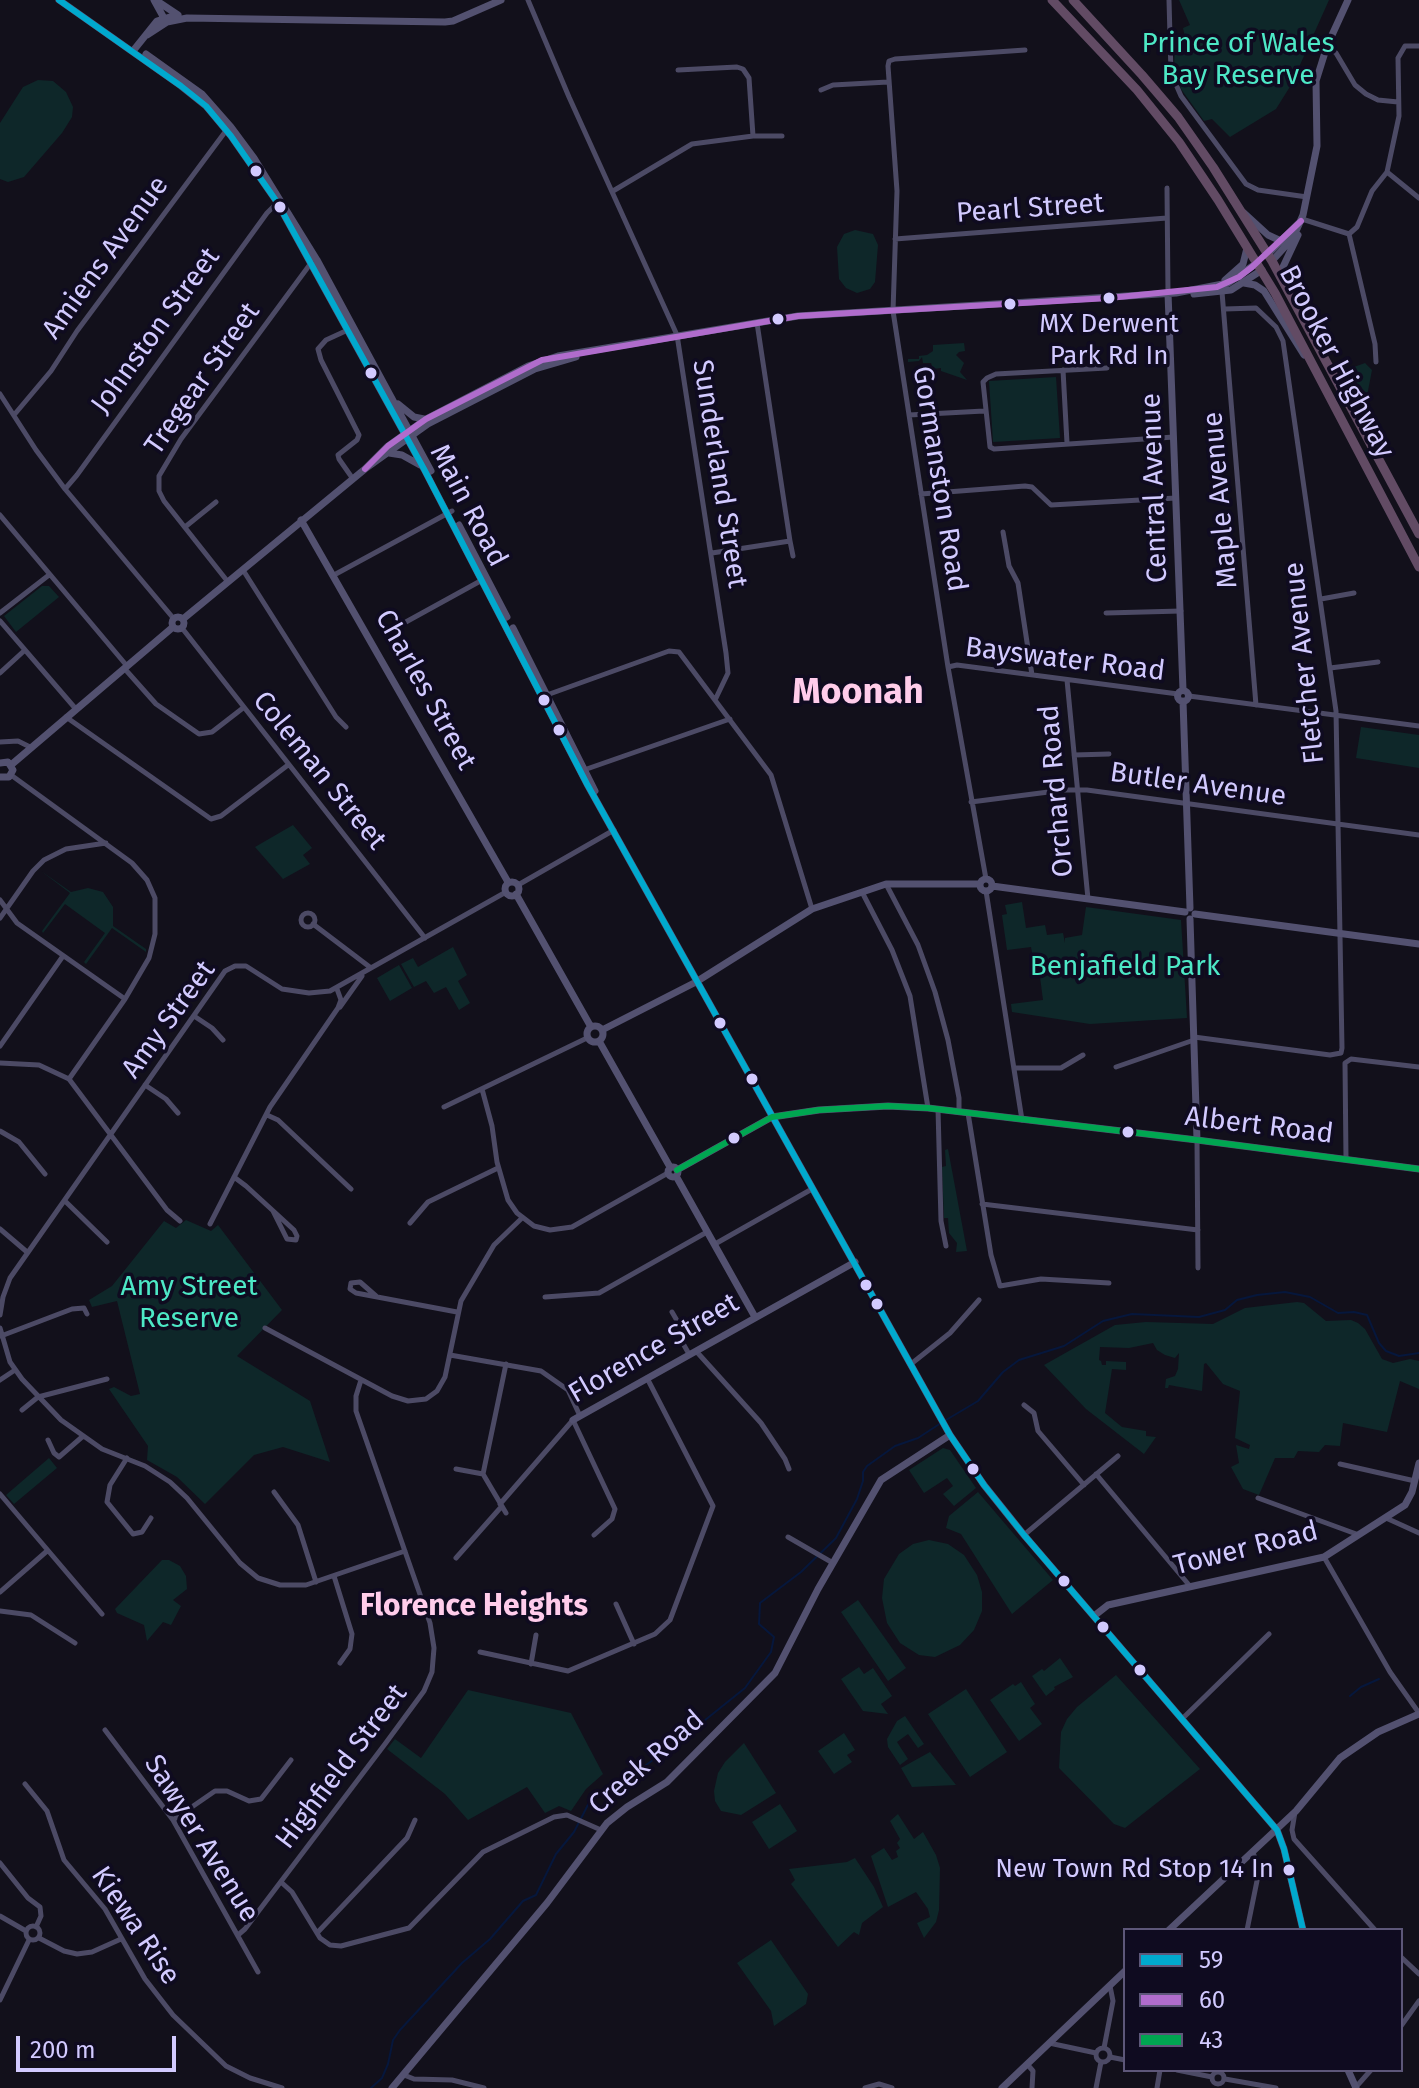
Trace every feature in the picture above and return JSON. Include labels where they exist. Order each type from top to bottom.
[{"type":"highway","name":"Brooker Highway","points":[[1052,0],[1137,90],[1171,132],[1247,245],[1419,567]]},
{"type":"highway","name":"Brooker Highway","points":[[1073,0],[1178,117],[1237,206],[1270,258],[1419,534]]},
{"type":"highway","points":[[1260,266],[1270,258]]},
{"type":"street","name":"Main Road","points":[[59,0],[135,50]]},
{"type":"street","name":"Main Road","points":[[66,0],[194,96],[229,128],[315,261],[388,389],[424,469],[450,512]]},
{"type":"street","points":[[135,50],[155,23],[166,19],[445,22],[501,0]]},
{"type":"street","name":"Sunderland Street","points":[[528,0],[677,335],[728,673],[716,698]]},
{"type":"street","points":[[1169,0],[1170,65],[1181,96],[1246,184],[1258,190],[1307,198]]},
{"type":"street","points":[[1282,280],[1282,269],[1295,245],[1317,146],[1316,81],[1327,46],[1348,0]]},
{"type":"street","points":[[157,1],[166,19]]},
{"type":"street","points":[[157,1],[184,18]]},
{"type":"street","points":[[1349,234],[1357,227],[1372,191],[1387,172],[1399,116],[1400,51],[1411,44],[1419,46]]},
{"type":"street","points":[[1327,46],[1336,53],[1355,85],[1366,94],[1378,100],[1398,102]]},
{"type":"street","name":"Gormanston Road","points":[[1022,1120],[893,311],[897,191],[888,82],[889,61],[1025,50]]},
{"type":"street","points":[[678,70],[743,69],[749,78],[753,136]]},
{"type":"street","points":[[821,90],[833,85],[888,82]]},
{"type":"street","name":"Amiens Avenue","points":[[14,415],[51,371],[77,331],[229,128]]},
{"type":"street","points":[[613,191],[692,144],[753,136],[782,136]]},
{"type":"street","points":[[1387,172],[1419,198]]},
{"type":"street","name":"Central Avenue","points":[[1167,188],[1197,1140],[1198,1268]]},
{"type":"street","name":"Johnston Street","points":[[65,489],[279,201]]},
{"type":"street","points":[[1237,206],[1268,235],[1281,241]]},
{"type":"street","name":"Pearl Street","points":[[895,239],[1167,218]]},
{"type":"street","points":[[1301,222],[1349,234]]},
{"type":"street","points":[[1270,258],[1281,241],[1301,222]]},
{"type":"street","points":[[1270,258],[1290,242],[1301,222]]},
{"type":"street","points":[[1349,234],[1375,344],[1376,362]]},
{"type":"street","points":[[1209,288],[1231,276],[1241,266],[1247,245]]},
{"type":"street","name":"Tregear Street","points":[[228,582],[161,496],[158,481],[161,471],[315,261]]},
{"type":"street","points":[[1172,293],[1222,292],[1244,283],[1260,266]]},
{"type":"street","points":[[11,765],[75,708],[426,419],[540,361],[677,335],[826,313],[1172,293],[1228,283],[1260,266]]},
{"type":"street","points":[[1244,283],[1264,291],[1285,328],[1313,366]]},
{"type":"street","name":"Maple Avenue","points":[[1222,292],[1256,705]]},
{"type":"street","name":"Fletcher Avenue","points":[[1194,1038],[1337,1055],[1342,1048],[1335,715],[1282,336],[1254,307],[1225,309]]},
{"type":"street","points":[[757,322],[793,556]]},
{"type":"street","name":"Main Road","points":[[352,328],[397,420],[409,434],[582,770],[696,982],[948,1431],[984,1485],[1024,1535],[1277,1830]]},
{"type":"street","points":[[352,328],[326,340],[318,349],[324,368],[359,435],[338,455],[353,479]]},
{"type":"street","points":[[409,434],[535,369],[593,351]]},
{"type":"street","points":[[1107,368],[996,374],[987,378],[983,382],[987,443],[994,449],[1175,437]]},
{"type":"street","points":[[1063,370],[1067,443]]},
{"type":"street","points":[[388,389],[403,410],[418,419],[426,419]]},
{"type":"street","name":"Coleman Street","points":[[0,394],[65,489],[178,623],[425,938]]},
{"type":"street","points":[[909,415],[984,411]]},
{"type":"street","points":[[389,450],[397,420]]},
{"type":"street","points":[[389,450],[409,457],[424,469]]},
{"type":"street","points":[[921,494],[1025,486],[1032,487],[1051,505],[1177,498]]},
{"type":"street","points":[[185,527],[216,502]]},
{"type":"street","points":[[334,575],[450,512]]},
{"type":"street","points":[[0,515],[156,704],[199,734],[212,732],[243,708]]},
{"type":"street","name":"Charles Street","points":[[301,520],[508,882]]},
{"type":"street","points":[[1003,532],[1009,566],[1018,583],[1032,675]]},
{"type":"street","points":[[712,553],[790,541]]},
{"type":"street","points":[[243,570],[336,717],[346,727]]},
{"type":"street","points":[[0,613],[49,575]]},
{"type":"street","points":[[404,623],[485,579]]},
{"type":"street","points":[[1321,599],[1354,593]]},
{"type":"street","points":[[1106,613],[1181,611]]},
{"type":"street","points":[[0,621],[75,708]]},
{"type":"street","points":[[0,673],[25,650]]},
{"type":"street","points":[[545,695],[676,650],[716,698],[771,775],[812,909]]},
{"type":"street","points":[[1330,668],[1378,662]]},
{"type":"street","name":"Bayswater Road","points":[[948,667],[957,665],[1419,726]]},
{"type":"street","name":"Orchard Road","points":[[1067,680],[1088,899]]},
{"type":"street","points":[[65,717],[211,819],[221,816],[288,765]]},
{"type":"street","points":[[582,770],[731,719]]},
{"type":"street","points":[[0,742],[18,741],[30,747]]},
{"type":"street","points":[[1074,755],[1109,754]]},
{"type":"street","points":[[0,763],[11,765],[11,775]]},
{"type":"street","points":[[0,777],[11,775],[106,843],[143,874],[156,904],[152,951],[125,999],[69,1079]]},
{"type":"street","name":"Butler Avenue","points":[[971,802],[1077,789],[1419,835]]},
{"type":"street","points":[[444,1107],[587,1038],[591,1027],[516,894],[518,885],[614,830]]},
{"type":"street","points":[[0,918],[44,860],[66,849],[106,843]]},
{"type":"street","points":[[516,894],[506,892],[508,882],[518,885]]},
{"type":"street","points":[[886,884],[918,945],[935,992],[1000,1286],[1041,1279],[1109,1283]]},
{"type":"street","points":[[602,1030],[696,982],[812,909],[886,884],[986,885],[1419,944]]},
{"type":"street","points":[[862,891],[892,950],[910,996],[928,1108]]},
{"type":"street","name":"Amy Street","points":[[0,1315],[7,1284],[27,1252],[222,975],[235,966],[249,967],[287,990],[315,993],[337,989],[506,892]]},
{"type":"street","points":[[0,900],[17,923],[125,999]]},
{"type":"street","points":[[210,1224],[267,1115],[338,1008],[368,970],[313,924]]},
{"type":"street","points":[[0,1046],[63,956]]},
{"type":"street","points":[[337,989],[341,1000],[338,1008]]},
{"type":"street","points":[[194,1016],[223,1040]]},
{"type":"street","points":[[591,1027],[602,1030]]},
{"type":"street","points":[[587,1038],[594,1043],[599,1041],[602,1030]]},
{"type":"street","points":[[1116,1067],[1194,1038]]},
{"type":"street","points":[[599,1041],[755,1317]]},
{"type":"street","points":[[1015,1068],[1061,1068],[1083,1055]]},
{"type":"street","points":[[1346,1159],[1345,1063],[1351,1059],[1419,1067]]},
{"type":"street","points":[[0,1063],[39,1065],[69,1079],[167,1210],[180,1221]]},
{"type":"street","points":[[145,1085],[166,1099],[178,1113]]},
{"type":"street","points":[[265,1328],[400,1399],[426,1399],[437,1391],[443,1382],[461,1301],[494,1245],[522,1218],[511,1205],[498,1168],[492,1126],[482,1089]]},
{"type":"street","name":"Albert Road","points":[[522,1218],[544,1229],[567,1229],[772,1117],[876,1106],[938,1109],[1419,1169]]},
{"type":"street","points":[[938,1109],[941,1221],[946,1246]]},
{"type":"street","points":[[267,1115],[278,1120],[351,1189]]},
{"type":"street","points":[[0,1131],[19,1142],[45,1174]]},
{"type":"street","points":[[410,1223],[428,1202],[498,1168]]},
{"type":"street","points":[[234,1177],[273,1211],[296,1232],[296,1240],[287,1239],[273,1211]]},
{"type":"street","points":[[714,1245],[812,1189]]},
{"type":"street","points":[[65,1201],[107,1242]]},
{"type":"street","points":[[982,1204],[1198,1230]]},
{"type":"street","points":[[0,1229],[27,1252]]},
{"type":"street","points":[[545,1297],[599,1293],[707,1232]]},
{"type":"street","name":"Florence Street","points":[[456,1558],[577,1418],[855,1262]]},
{"type":"street","points":[[376,1296],[360,1282],[354,1281],[350,1285],[356,1293],[457,1312]]},
{"type":"street","points":[[911,1364],[950,1333],[979,1300]]},
{"type":"street","points":[[0,1336],[72,1309],[84,1308],[87,1314]]},
{"type":"street","points":[[672,1312],[679,1324],[681,1340],[761,1423],[789,1469]]},
{"type":"street","points":[[0,1328],[7,1356],[15,1370],[61,1420],[102,1449],[162,1476],[179,1489],[251,1573],[280,1585],[297,1586],[405,1551]]},
{"type":"street","points":[[450,1355],[536,1368],[570,1393],[577,1418],[615,1509],[612,1519],[594,1535]]},
{"type":"street","points":[[506,1364],[483,1474],[506,1513]]},
{"type":"street","points":[[0,1380],[15,1370]]},
{"type":"street","points":[[480,1652],[558,1670],[573,1670],[659,1632],[668,1624],[713,1509],[647,1378]]},
{"type":"street","points":[[22,1410],[38,1397],[107,1379]]},
{"type":"street","name":"Highfield Street","points":[[238,1935],[281,1882],[431,1677],[434,1655],[432,1632],[356,1411],[361,1380]]},
{"type":"street","points":[[1024,1405],[1034,1413],[1038,1431],[1084,1485]]},
{"type":"street","name":"Creek Road","points":[[392,2088],[547,1903],[601,1830],[622,1810],[667,1782],[775,1673],[881,1480],[948,1431]]},
{"type":"street","points":[[48,1440],[59,1457],[82,1437]]},
{"type":"street","points":[[1024,1535],[1118,1456]]},
{"type":"street","points":[[127,1458],[110,1485],[106,1499],[130,1537],[142,1532],[151,1518]]},
{"type":"street","name":"Tower Road","points":[[1094,1616],[1108,1605],[1328,1555],[1405,1505],[1419,1463]]},
{"type":"street","points":[[1340,1464],[1415,1481]]},
{"type":"street","points":[[456,1469],[483,1474]]},
{"type":"street","points":[[1096,1474],[1189,1585]]},
{"type":"street","points":[[274,1492],[298,1525],[316,1582]]},
{"type":"street","points":[[0,1494],[102,1614]]},
{"type":"street","points":[[1258,1498],[1358,1537]]},
{"type":"street","points":[[1386,1518],[1419,1533]]},
{"type":"street","points":[[788,1537],[833,1563]]},
{"type":"street","points":[[0,1592],[47,1551]]},
{"type":"street","points":[[1171,1928],[1296,1811],[1340,1758],[1378,1732],[1419,1713],[1388,1668],[1328,1555]]},
{"type":"street","points":[[334,1576],[352,1634],[350,1649],[340,1663]]},
{"type":"street","points":[[616,1604],[634,1644]]},
{"type":"street","points":[[0,1611],[31,1615],[75,1643]]},
{"type":"street","points":[[1181,1719],[1269,1634]]},
{"type":"street","points":[[531,1664],[536,1635]]},
{"type":"street","name":"Sawyer Avenue","points":[[105,1730],[173,1820],[258,1972]]},
{"type":"street","points":[[173,1820],[206,1795],[219,1790],[249,1801],[261,1799],[291,1760]]},
{"type":"street","name":"Kiewa Rise","points":[[25,1784],[47,1811],[64,1860],[103,1906],[152,1990],[185,2029],[233,2070],[282,2088]]},
{"type":"street","points":[[1296,1811],[1292,1830],[1294,1839],[1373,1928]]},
{"type":"street","points":[[281,1882],[292,1892],[317,1933],[324,1941],[337,1946],[404,1930],[483,1852],[554,1817],[571,1816],[601,1830]]},
{"type":"street","points":[[317,1933],[407,1838],[415,1820]]},
{"type":"street","points":[[1277,1830],[1303,1928]]},
{"type":"street","points":[[1247,1928],[1259,1871],[1252,1851]]},
{"type":"street","points":[[0,1863],[41,1909],[36,1927],[26,1931]]},
{"type":"street","points":[[0,1916],[26,1931],[29,1940],[0,2000]]},
{"type":"street","points":[[36,1927],[40,1932],[39,1938]]},
{"type":"street","points":[[29,1940],[39,1938],[77,1954],[92,1952],[121,1939]]},
{"type":"street","points":[[1403,1959],[1419,1974]]},
{"type":"street","points":[[1002,2088],[1123,1973]]},
{"type":"street","points":[[1049,2043],[1096,2053],[1104,2048],[1113,2001],[1110,1986]]},
{"type":"street","points":[[1403,2024],[1417,2009],[1419,2001]]},
{"type":"street","points":[[1104,2048],[1110,2057]]},
{"type":"street","points":[[1096,2053],[1097,2060],[1101,2062]]},
{"type":"street","points":[[1101,2062],[1110,2057],[1123,2060]]},
{"type":"street","points":[[1096,2088],[1101,2062]]},
{"type":"street","points":[[1027,2064],[1034,2074],[1032,2088]]},
{"type":"street","points":[[1187,2072],[1212,2077],[1217,2086],[1225,2079]]},
{"type":"street","points":[[1212,2077],[1215,2072]]},
{"type":"street","points":[[1221,2072],[1225,2079],[1276,2088]]},
{"type":"street","points":[[1356,2088],[1369,2072]]},
{"type":"street","points":[[404,2075],[414,2079],[461,2081],[484,2088]]},
{"type":"street","points":[[865,2088],[879,2084],[892,2088]]},
{"type":"green space","name":"Prince of Wales Bay Reserve","points":[[1179,0],[1329,0],[1291,85],[1276,109],[1230,137],[1212,119],[1204,121],[1181,89],[1174,67],[1175,42],[1185,37],[1183,28],[1190,25]]},
{"type":"green space","points":[[38,80],[53,81],[66,92],[73,107],[72,117],[24,177],[8,182],[0,179],[0,123],[23,87]]},
{"type":"green space","points":[[855,230],[873,234],[878,245],[875,282],[870,289],[857,293],[846,288],[839,279],[837,247],[844,234]]},
{"type":"green space","points":[[964,343],[965,351],[956,355],[964,363],[960,372],[967,380],[941,371],[941,368],[933,369],[931,363],[923,363],[922,357],[919,361],[908,362],[908,359],[919,359],[919,356],[933,351],[933,345]]},
{"type":"green space","points":[[1365,363],[1372,370],[1363,417],[1340,372]]},
{"type":"green space","points":[[1056,377],[1060,438],[993,442],[989,381]]},
{"type":"green space","points":[[42,586],[49,586],[59,597],[16,632],[4,616]]},
{"type":"green space","points":[[1361,727],[1419,735],[1419,768],[1356,758]]},
{"type":"green space","points":[[293,825],[312,848],[303,855],[310,864],[283,879],[255,847]]},
{"type":"green space","points":[[41,871],[71,892],[88,888],[103,892],[113,907],[113,926],[146,952],[112,928],[86,964],[84,962],[105,933],[65,904],[43,933],[70,893]]},
{"type":"green space","name":"Benjafield Park","points":[[1022,902],[1026,928],[1045,925],[1047,935],[1063,933],[1065,943],[1065,938],[1082,935],[1086,907],[1181,920],[1187,1018],[1090,1024],[1012,1012],[1011,1004],[1043,1000],[1040,977],[1054,974],[1054,960],[1034,964],[1031,947],[1007,950],[1002,915],[1007,914],[1005,905]]},
{"type":"green space","points":[[453,947],[467,975],[458,981],[470,1003],[459,1010],[446,987],[434,993],[426,981],[414,987],[401,964],[413,958],[418,967]]},
{"type":"green space","points":[[399,965],[412,988],[390,1001],[377,978]]},
{"type":"green space","points":[[948,1149],[967,1251],[956,1252],[957,1243],[949,1233],[948,1218],[944,1218],[942,1167],[946,1166],[945,1150]]},
{"type":"green space","name":"Amy Street Reserve","points":[[186,1220],[211,1231],[218,1225],[282,1310],[237,1356],[310,1401],[330,1462],[283,1447],[254,1455],[205,1504],[177,1477],[147,1460],[148,1446],[109,1389],[114,1387],[131,1396],[140,1394],[117,1301],[92,1307],[89,1300],[112,1286],[164,1221],[176,1228]]},
{"type":"green space","points":[[1304,1303],[1326,1321],[1351,1320],[1358,1323],[1365,1329],[1382,1359],[1393,1363],[1410,1359],[1419,1361],[1419,1389],[1400,1381],[1387,1432],[1343,1423],[1340,1446],[1325,1445],[1319,1452],[1298,1451],[1294,1458],[1275,1458],[1259,1495],[1243,1489],[1231,1467],[1239,1463],[1236,1445],[1249,1449],[1250,1445],[1235,1438],[1240,1391],[1223,1384],[1206,1363],[1202,1391],[1169,1385],[1165,1388],[1166,1379],[1175,1376],[1178,1369],[1179,1353],[1175,1358],[1165,1355],[1153,1343],[1129,1348],[1100,1347],[1099,1360],[1102,1365],[1106,1365],[1106,1361],[1126,1362],[1126,1370],[1112,1369],[1105,1413],[1122,1427],[1146,1431],[1146,1436],[1156,1437],[1144,1454],[1086,1409],[1044,1365],[1115,1325],[1146,1322],[1213,1324],[1245,1308]]},
{"type":"green space","points":[[943,1448],[950,1450],[976,1488],[954,1506],[943,1494],[953,1486],[947,1478],[924,1493],[909,1470]]},
{"type":"green space","points":[[49,1458],[57,1468],[14,1504],[6,1495]]},
{"type":"green space","points":[[978,1492],[1053,1580],[1012,1614],[961,1534],[946,1528],[949,1516]]},
{"type":"green space","points":[[929,1540],[948,1544],[964,1555],[977,1575],[982,1592],[982,1611],[974,1630],[960,1645],[935,1657],[919,1655],[900,1643],[887,1623],[882,1598],[884,1579],[899,1554],[913,1544]]},
{"type":"green space","points":[[162,1560],[180,1566],[186,1576],[187,1589],[173,1600],[181,1606],[171,1625],[163,1622],[147,1641],[144,1625],[117,1613],[115,1609]]},
{"type":"green space","points":[[858,1600],[906,1668],[888,1681],[841,1612]]},
{"type":"green space","points":[[1060,1658],[1073,1677],[1054,1687],[1046,1696],[1032,1676]]},
{"type":"green space","points":[[859,1667],[864,1674],[873,1668],[892,1696],[881,1704],[888,1714],[863,1711],[841,1679]]},
{"type":"green space","points":[[1116,1675],[1200,1769],[1125,1828],[1114,1824],[1059,1768],[1061,1732],[1067,1719]]},
{"type":"green space","points":[[1021,1682],[1035,1704],[1030,1708],[1042,1724],[1019,1741],[990,1700]]},
{"type":"green space","points":[[966,1689],[1007,1752],[970,1777],[928,1714]]},
{"type":"green space","points":[[468,1690],[571,1713],[603,1774],[586,1789],[571,1811],[559,1806],[545,1813],[527,1787],[468,1820],[445,1794],[387,1749],[395,1739],[421,1758]]},
{"type":"green space","points":[[905,1716],[924,1744],[918,1748],[908,1734],[897,1742],[908,1759],[900,1765],[888,1747],[887,1739],[897,1721]]},
{"type":"green space","points":[[844,1733],[855,1750],[847,1755],[852,1762],[834,1774],[818,1751]]},
{"type":"green space","points":[[744,1743],[776,1793],[741,1815],[721,1811],[714,1791],[718,1773]]},
{"type":"green space","points":[[930,1752],[956,1785],[912,1787],[901,1768]]},
{"type":"green space","points":[[780,1804],[797,1831],[769,1849],[752,1822]]},
{"type":"green space","points":[[898,1814],[914,1839],[923,1832],[940,1868],[939,1910],[936,1922],[924,1938],[917,1923],[930,1917],[928,1909],[916,1892],[888,1907],[871,1856],[884,1848],[892,1860],[898,1857],[896,1851],[900,1848],[897,1843],[900,1839],[890,1821]]},
{"type":"green space","points":[[855,1858],[883,1907],[862,1923],[859,1935],[854,1932],[838,1947],[791,1884],[795,1880],[789,1869],[847,1862]]},
{"type":"green space","points":[[771,1940],[808,1994],[806,2004],[774,2026],[771,2011],[737,1963]]},
{"type":"waterway","points":[[946,1420],[978,1401],[1003,1372],[1019,1360],[1064,1346],[1103,1321],[1132,1314],[1199,1317],[1225,1310],[1237,1300],[1257,1295],[1285,1292],[1310,1297],[1338,1313],[1367,1315],[1379,1343],[1386,1351],[1399,1356],[1419,1353]]},
{"type":"waterway","points":[[371,2088],[382,2078],[393,2040],[400,2030],[523,1901],[536,1895],[556,1854],[574,1832],[592,1797],[625,1780],[745,1688],[771,1652],[774,1637],[759,1624],[760,1603],[801,1572],[836,1538],[857,1499],[867,1466],[895,1446],[918,1438],[941,1423]]},
{"type":"waterway","points":[[1350,1696],[1379,1679]]},
{"type":"transit line","name":"59","points":[[59,0],[206,106],[277,202],[424,469],[587,784],[950,1435],[984,1485],[1024,1535],[1277,1830],[1303,1928]]},
{"type":"transit line","name":"60","points":[[365,469],[388,446],[426,419],[542,360],[798,316],[1109,298],[1217,287],[1252,267],[1301,221]]},
{"type":"transit line","name":"43","points":[[677,1170],[772,1117],[819,1110],[888,1106],[928,1108],[1419,1169]]},
{"type":"place","name":"MX Derwent Park Rd In","points":[[1109,298]]},
{"type":"place","name":"New Town Rd Stop 14 In","points":[[1289,1870]]},
{"type":"district","name":"Moonah","points":[[858,693]]},
{"type":"district","name":"Florence Heights","points":[[474,1607]]}]
